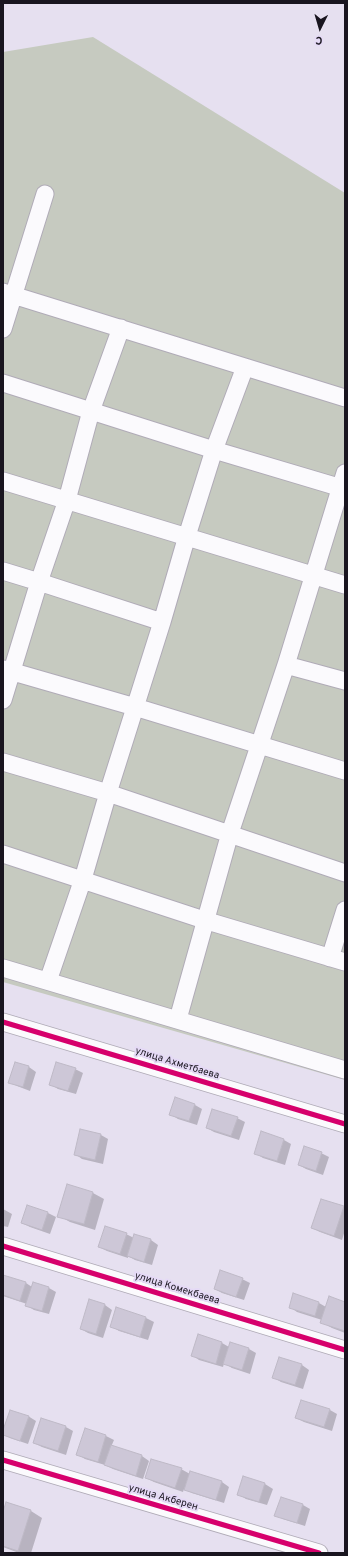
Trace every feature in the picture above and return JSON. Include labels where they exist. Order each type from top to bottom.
[{"type":"street","points":[[3,329],[8,293],[45,194]]},
{"type":"street","points":[[8,293],[345,398]]},
{"type":"street","points":[[3,700],[7,671],[67,500],[91,411],[121,328]]},
{"type":"street","points":[[48,981],[83,879],[108,793],[214,450],[245,367]]},
{"type":"street","points":[[3,383],[214,450],[343,483],[286,665],[230,833],[204,920],[178,1019]]},
{"type":"street","points":[[3,481],[314,574],[345,585]]},
{"type":"street","points":[[3,571],[162,622]]},
{"type":"street","points":[[286,665],[345,681]]},
{"type":"street","points":[[7,671],[135,707],[345,772]]},
{"type":"street","points":[[3,762],[108,793],[345,873]]},
{"type":"street","points":[[3,854],[83,879],[204,920],[337,960],[345,910]]},
{"type":"street","points":[[3,968],[345,1070]]},
{"type":"street","name":"улица Ахметбаева","points":[[3,1022],[345,1124]]},
{"type":"street","name":"улица Комекбаева","points":[[3,1246],[345,1350]]},
{"type":"street","name":"улица Акберен","points":[[3,1460],[319,1553]]},
{"type":"shaded area","points":[[93,37],[345,193],[345,1080],[3,982],[3,52]]},
{"type":"building","points":[[15,1062],[29,1066],[23,1087],[8,1083]]},
{"type":"building","points":[[56,1062],[76,1068],[68,1091],[49,1085]]},
{"type":"building","points":[[175,1097],[195,1104],[189,1121],[169,1115]]},
{"type":"building","points":[[212,1109],[238,1117],[231,1136],[206,1128]]},
{"type":"building","points":[[80,1129],[101,1134],[95,1160],[74,1155]]},
{"type":"building","points":[[261,1131],[284,1139],[277,1161],[254,1154]]},
{"type":"building","points":[[304,1146],[322,1152],[316,1171],[298,1165]]},
{"type":"building","points":[[67,1184],[93,1192],[84,1224],[57,1217]]},
{"type":"building","points":[[321,1199],[344,1206],[334,1236],[311,1228]]},
{"type":"building","points":[[27,1205],[48,1212],[42,1230],[21,1223]]},
{"type":"building","points":[[105,1226],[127,1233],[120,1254],[98,1247]]},
{"type":"building","points":[[134,1234],[151,1239],[144,1262],[127,1256]]},
{"type":"building","points":[[220,1270],[243,1278],[236,1297],[214,1289]]},
{"type":"building","points":[[3,1275],[26,1282],[20,1301],[3,1295]]},
{"type":"building","points":[[33,1282],[49,1287],[42,1311],[25,1306]]},
{"type":"building","points":[[293,1293],[319,1302],[315,1316],[289,1308]]},
{"type":"building","points":[[329,1296],[345,1302],[345,1331],[320,1323]]},
{"type":"building","points":[[89,1299],[105,1304],[96,1334],[80,1329]]},
{"type":"building","points":[[116,1307],[146,1317],[140,1337],[110,1327]]},
{"type":"building","points":[[198,1334],[222,1342],[216,1364],[191,1356]]},
{"type":"building","points":[[230,1342],[249,1348],[242,1370],[223,1364]]},
{"type":"building","points":[[279,1357],[302,1364],[295,1385],[272,1378]]},
{"type":"building","points":[[301,1400],[330,1409],[324,1427],[295,1418]]},
{"type":"building","points":[[10,1410],[29,1416],[20,1441],[3,1435],[3,1430]]},
{"type":"building","points":[[41,1418],[66,1426],[58,1451],[33,1443]]},
{"type":"building","points":[[85,1428],[106,1435],[98,1462],[76,1455]]},
{"type":"building","points":[[111,1445],[142,1455],[136,1476],[104,1465]]},
{"type":"building","points":[[151,1459],[182,1468],[175,1488],[145,1478]]},
{"type":"building","points":[[190,1471],[222,1481],[216,1500],[184,1490]]},
{"type":"building","points":[[243,1476],[265,1483],[259,1502],[237,1495]]},
{"type":"building","points":[[281,1497],[303,1504],[297,1523],[274,1516]]},
{"type":"building","points":[[6,1502],[31,1510],[18,1551],[3,1546],[3,1512]]},
{"type":"cycle path","points":[[3,1022],[345,1124]]},
{"type":"cycle path","points":[[3,1246],[345,1350]]},
{"type":"cycle path","points":[[3,1460],[319,1553]]}]
